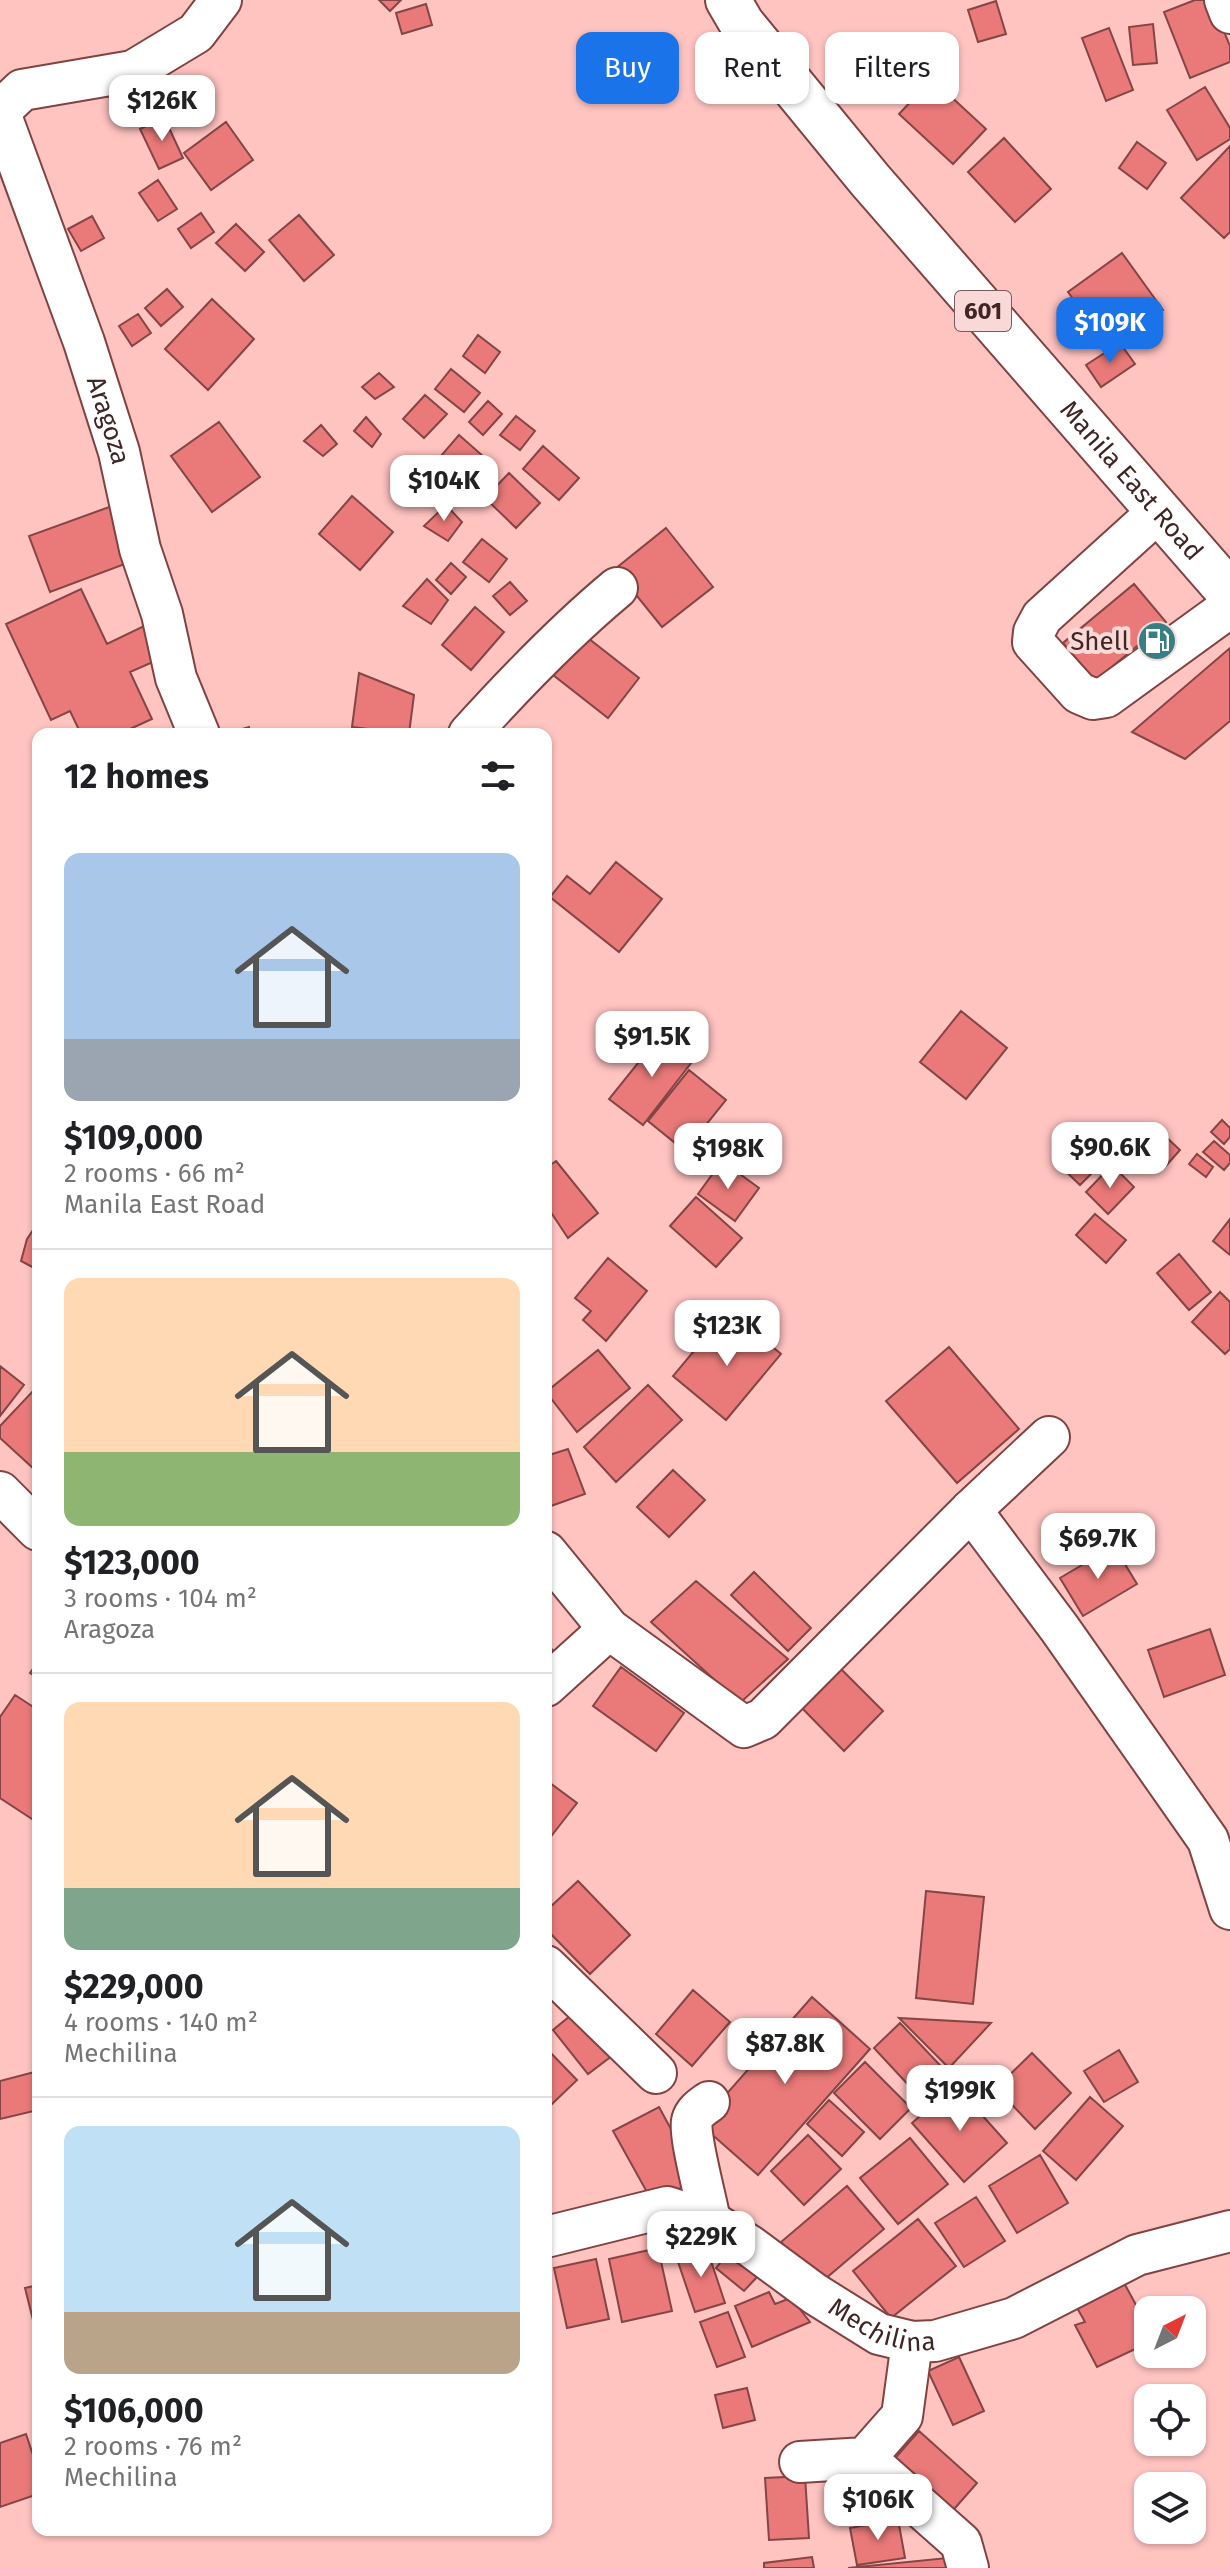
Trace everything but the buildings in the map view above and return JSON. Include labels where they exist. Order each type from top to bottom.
[{"type":"main road","name":"Manila East Road","points":[[728,0],[742,24],[870,180],[1230,593]]},
{"type":"street","name":"Aragoza","points":[[197,728],[176,678],[162,614],[140,549],[119,452],[84,342],[0,112],[22,90],[133,71],[196,33],[221,0]]},
{"type":"street","points":[[1225,0],[1230,13]]},
{"type":"street","points":[[1158,512],[1042,617],[1034,632],[1033,642],[1079,693],[1093,699],[1106,697],[1230,607]]},
{"type":"street","points":[[474,728],[523,674],[617,588]]},
{"type":"street","points":[[552,1559],[609,1629],[744,1727],[763,1719],[971,1510],[1049,1437]]},
{"type":"street","points":[[0,1492],[32,1524]]},
{"type":"street","points":[[971,1510],[1060,1629],[1208,1840],[1230,1909]]},
{"type":"street","points":[[552,1681],[609,1629]]},
{"type":"street","points":[[552,1972],[656,2073]]},
{"type":"street","points":[[709,2102],[695,2114],[690,2133],[701,2169],[710,2221]]},
{"type":"street","name":"Mechilina","points":[[552,2236],[667,2207],[710,2221],[879,2334],[912,2342],[935,2341],[1014,2318],[1137,2255],[1230,2231]]},
{"type":"street","points":[[865,2458],[902,2416],[912,2342]]},
{"type":"street","points":[[800,2462],[865,2458],[961,2543],[968,2568]]},
{"type":"place","name":"Shell","points":[[1157,641]]}]
